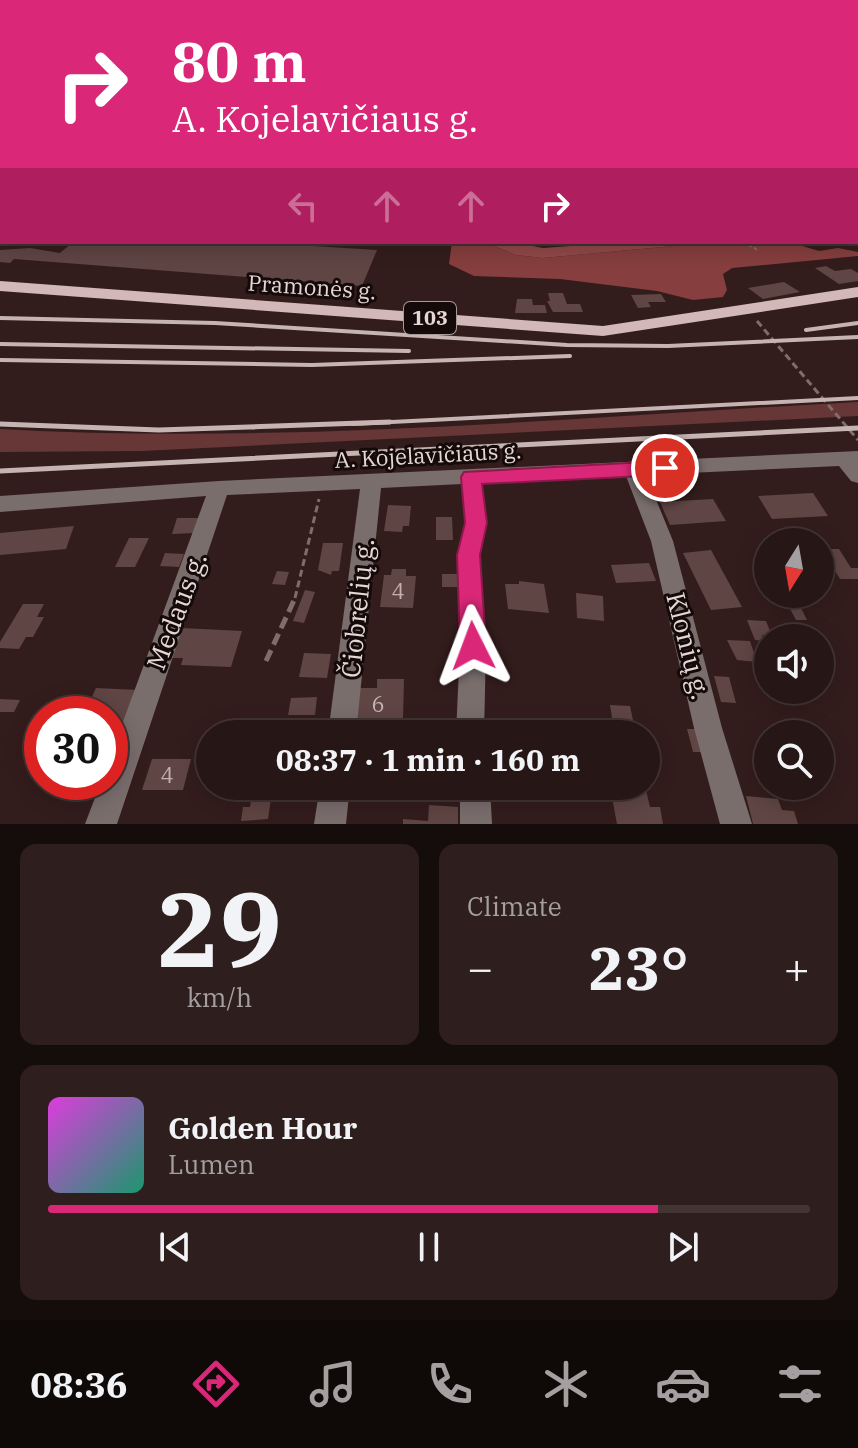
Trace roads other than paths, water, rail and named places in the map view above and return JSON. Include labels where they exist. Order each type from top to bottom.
[{"type":"main road","name":"Pramonės g.","points":[[0,286],[603,331],[858,292]]},
{"type":"street","name":"A. Kojelavičiaus g.","points":[[0,504],[219,488],[851,458]]},
{"type":"street","points":[[851,458],[858,476]]},
{"type":"street","name":"Klonių g.","points":[[634,470],[662,541],[708,728],[736,824]]},
{"type":"street","points":[[470,720],[473,646],[468,555],[476,523],[471,477]]},
{"type":"street","name":"Čiobrelių g.","points":[[344,720],[371,482]]},
{"type":"street","name":"Medaus g.","points":[[101,824],[219,488]]},
{"type":"street","points":[[330,824],[333,800]]},
{"type":"street","points":[[475,800],[476,824]]},
{"type":"railway","points":[[0,318],[215,323],[567,345],[668,346],[858,337]]},
{"type":"railway","points":[[806,330],[858,323]]},
{"type":"railway","points":[[0,344],[409,351]]},
{"type":"railway","points":[[0,360],[312,365],[570,356]]},
{"type":"railway","points":[[352,424],[858,398]]},
{"type":"railway","points":[[0,424],[159,430],[390,422]]},
{"type":"railway","points":[[0,471],[858,428]]}]
